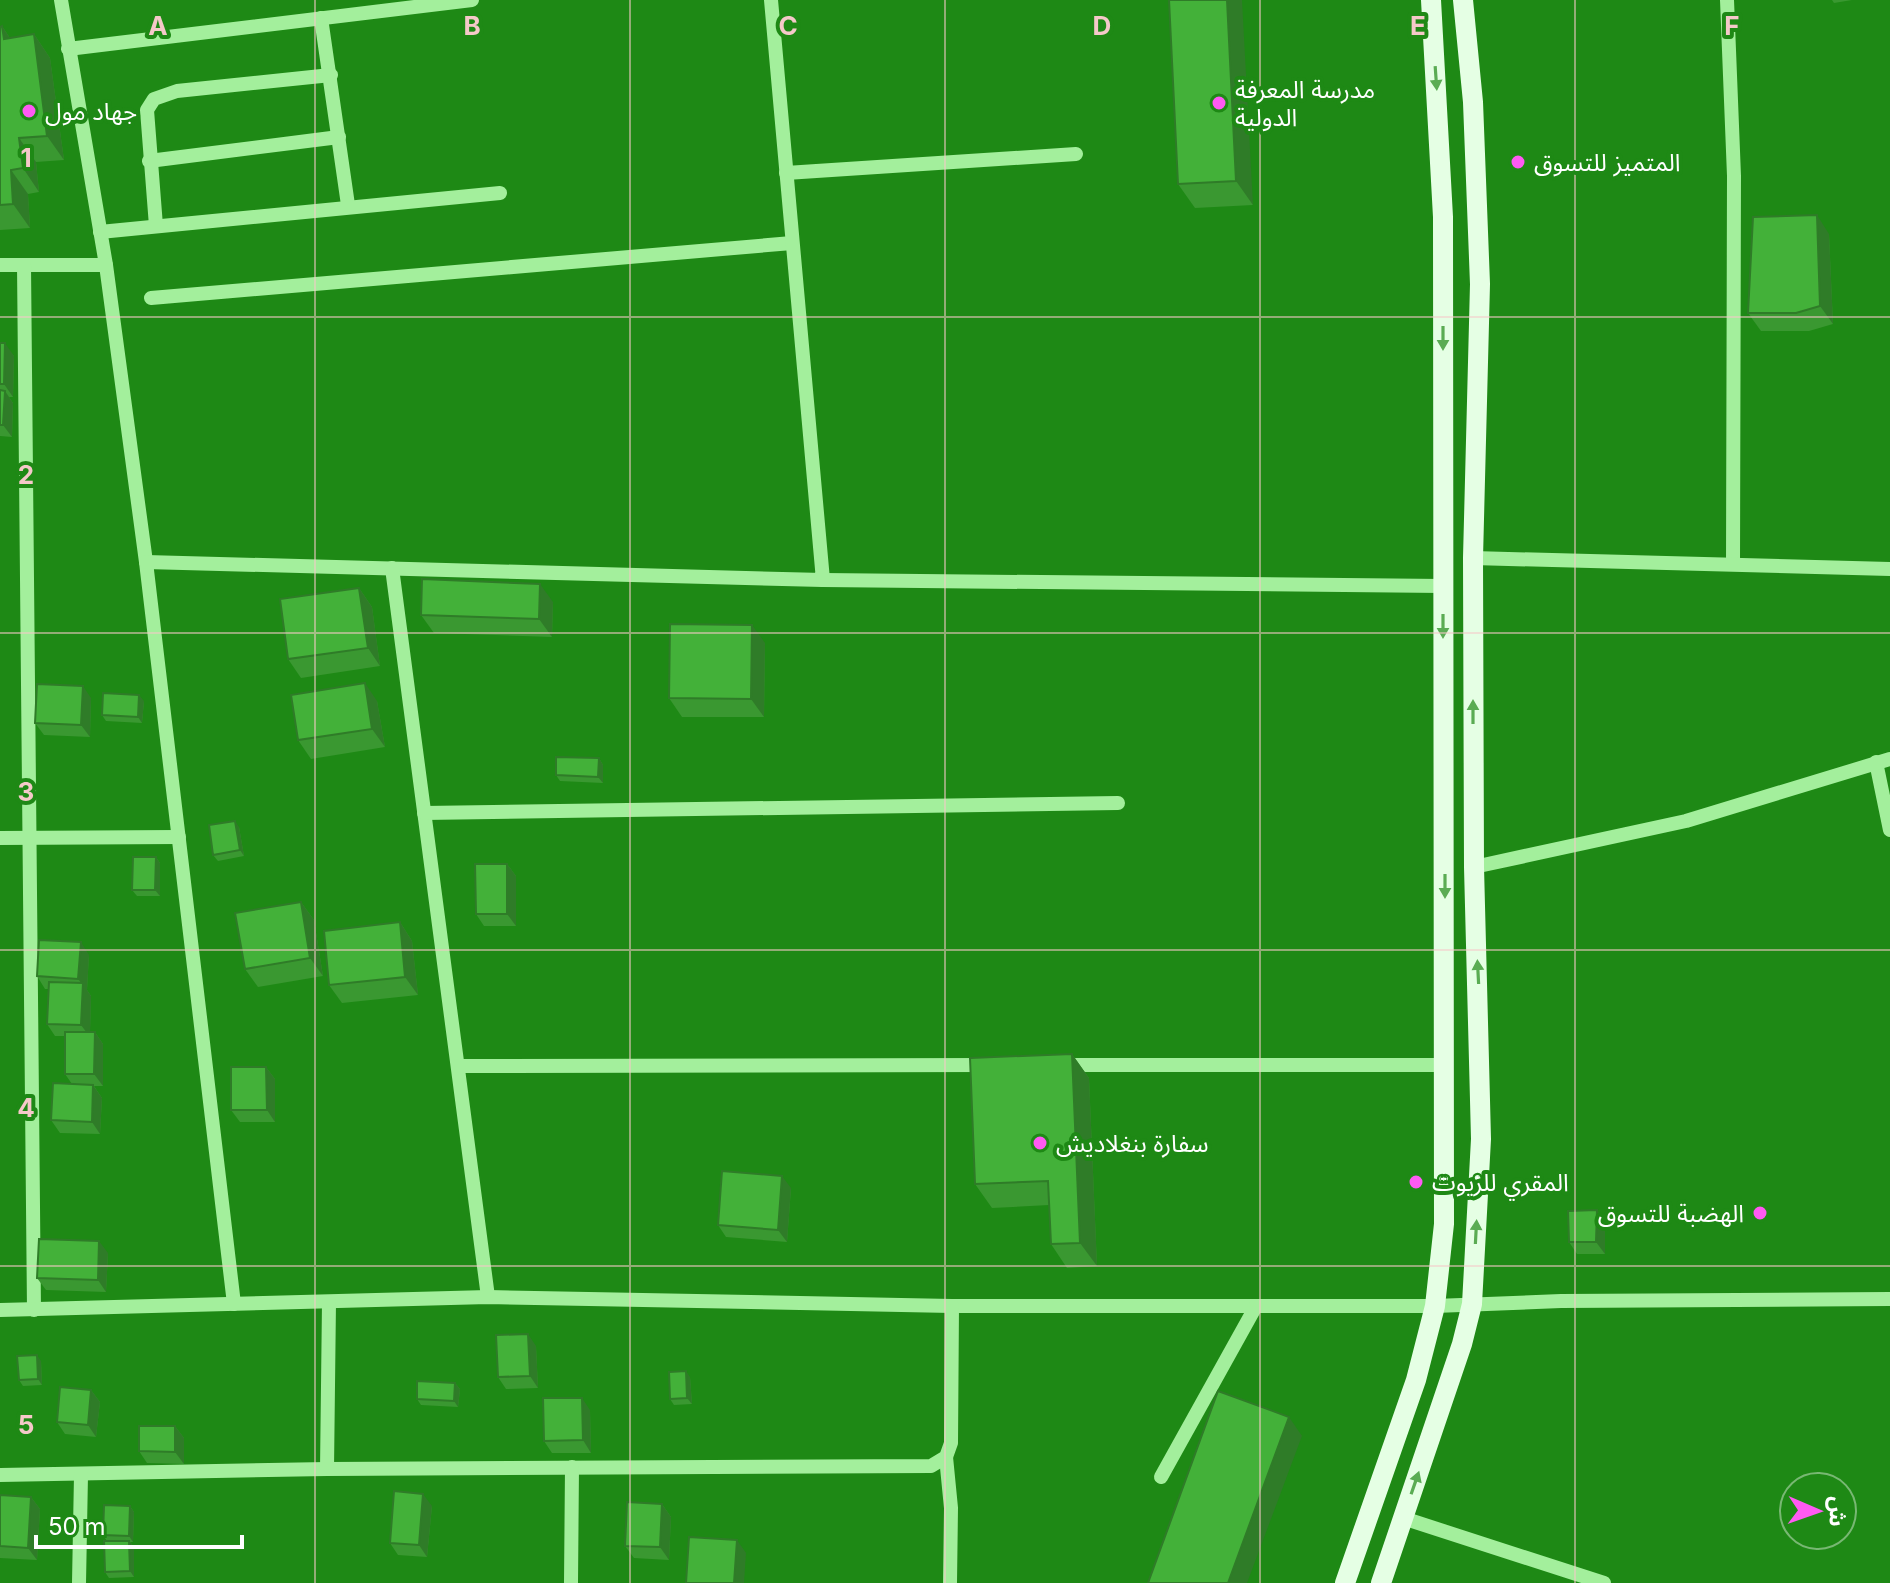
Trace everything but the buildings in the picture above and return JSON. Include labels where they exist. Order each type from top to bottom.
[{"type":"main road","points":[[1345,1583],[1416,1380],[1435,1306],[1444,1224],[1443,217],[1431,0]]},
{"type":"main road","points":[[1381,1583],[1462,1344],[1472,1304],[1481,1139],[1474,867],[1473,558],[1479,231],[1473,102],[1463,0]]},
{"type":"street","points":[[61,0],[106,265],[146,562],[234,1304]]},
{"type":"street","points":[[68,49],[472,0]]},
{"type":"street","points":[[771,0],[823,580]]},
{"type":"street","points":[[1727,0],[1734,176],[1733,564]]},
{"type":"street","points":[[321,18],[348,205]]},
{"type":"street","points":[[156,226],[147,110],[154,99],[177,91],[331,75]]},
{"type":"street","points":[[149,161],[339,137]]},
{"type":"street","points":[[786,173],[1076,154]]},
{"type":"street","points":[[100,232],[348,205],[500,193]]},
{"type":"street","points":[[151,298],[792,243]]},
{"type":"street","points":[[0,265],[106,265]]},
{"type":"street","points":[[24,265],[27,838],[34,1310]]},
{"type":"street","points":[[1473,558],[1890,569]]},
{"type":"street","points":[[146,562],[823,580],[1443,586]]},
{"type":"street","points":[[392,568],[488,1297]]},
{"type":"street","points":[[1474,867],[1686,821],[1883,760],[1890,830]]},
{"type":"street","points":[[424,813],[1118,803]]},
{"type":"street","points":[[0,838],[179,837]]},
{"type":"street","points":[[458,1066],[1000,1065]]},
{"type":"street","points":[[1048,1065],[1446,1065]]},
{"type":"street","points":[[0,1310],[488,1297],[952,1306],[1435,1306],[1890,1299]]},
{"type":"street","points":[[327,1469],[329,1302]]},
{"type":"street","points":[[950,1583],[951,1508],[946,1457],[951,1443],[952,1306]]},
{"type":"street","points":[[1161,1477],[1256,1306]]},
{"type":"street","points":[[0,1475],[327,1469],[915,1467],[931,1466],[946,1457]]},
{"type":"street","points":[[571,1583],[572,1467]]},
{"type":"street","points":[[79,1583],[81,1475]]},
{"type":"street","points":[[1403,1518],[1604,1583]]},
{"type":"place","name":"مدرسة المعرفة الدولية","points":[[1219,103]]},
{"type":"place","name":"جهاد مول","points":[[29,111]]},
{"type":"place","name":"المتميز للتسوق","points":[[1518,162]]},
{"type":"place","name":"سفارة بنغلاديش","points":[[1040,1143]]},
{"type":"place","name":"المقري للزيوت","points":[[1416,1182]]},
{"type":"place","name":"الهضبة للتسوق","points":[[1760,1213]]}]
